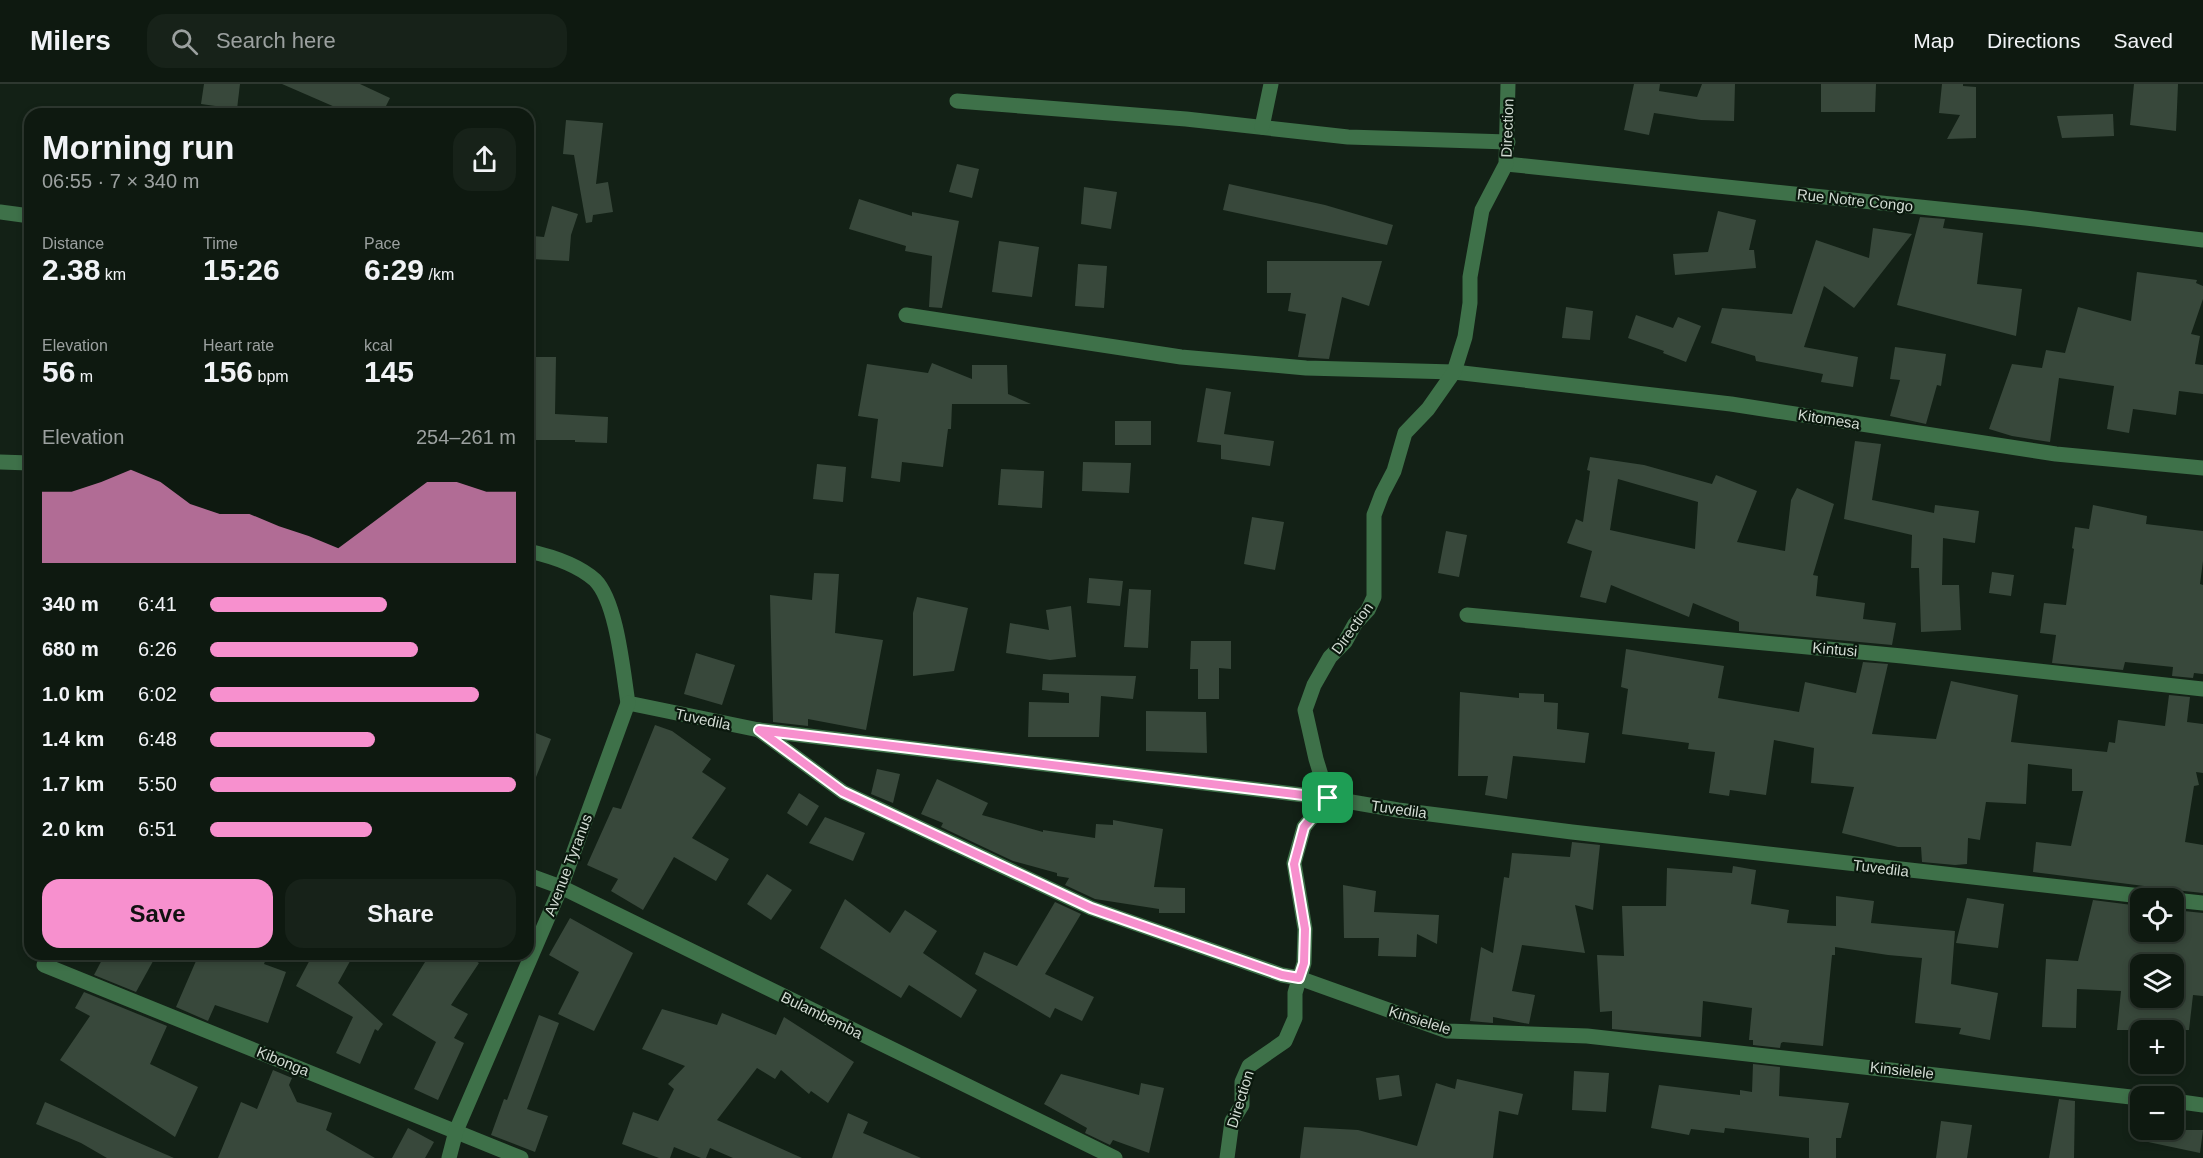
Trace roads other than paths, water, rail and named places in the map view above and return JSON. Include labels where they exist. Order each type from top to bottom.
[{"type":"street","points":[[1262,127],[1271,84]]},
{"type":"street","name":"Direction","points":[[1227,1158],[1232,1121],[1242,1105],[1242,1082],[1249,1066],[1285,1041],[1295,1018],[1295,993],[1304,963],[1305,929],[1294,864],[1304,827],[1328,798],[1305,710],[1314,685],[1330,657],[1345,642],[1355,624],[1368,610],[1374,597],[1374,515],[1394,471],[1405,433],[1428,409],[1454,372],[1466,337],[1470,278],[1482,210],[1506,164],[1508,84]]},
{"type":"street","points":[[957,101],[1186,119],[1348,137],[1508,142]]},
{"type":"street","name":"Rue Notre Congo","points":[[1506,164],[2203,240]]},
{"type":"street","points":[[0,212],[24,215]]},
{"type":"street","name":"Kitomesa","points":[[906,315],[1181,357],[1306,368],[1454,372],[1731,404],[2056,454],[2203,468]]},
{"type":"street","points":[[0,462],[24,463]]},
{"type":"street","points":[[534,553],[574,566],[596,581],[608,599],[628,704]]},
{"type":"street","name":"Kintusi","points":[[1467,615],[1902,656],[2203,689]]},
{"type":"street","name":"Tuvedila","points":[[628,704],[759,730],[1328,798],[1398,810],[1572,832],[2130,895]]},
{"type":"street","name":"Avenue Tyranus","points":[[534,950],[561,887],[628,704]]},
{"type":"street","name":"Kinsielele","points":[[759,730],[843,792],[1091,908],[1447,1031],[1587,1036],[2130,1097]]},
{"type":"street","name":"Bulambemba","points":[[534,877],[561,887],[1115,1158]]},
{"type":"street","points":[[2184,901],[2203,903]]},
{"type":"street","name":"Avenue Tyranus","points":[[449,1158],[456,1131],[530,960]]},
{"type":"street","name":"Kibonga","points":[[45,965],[520,1158]]},
{"type":"street","points":[[2184,1102],[2203,1105]]}]
